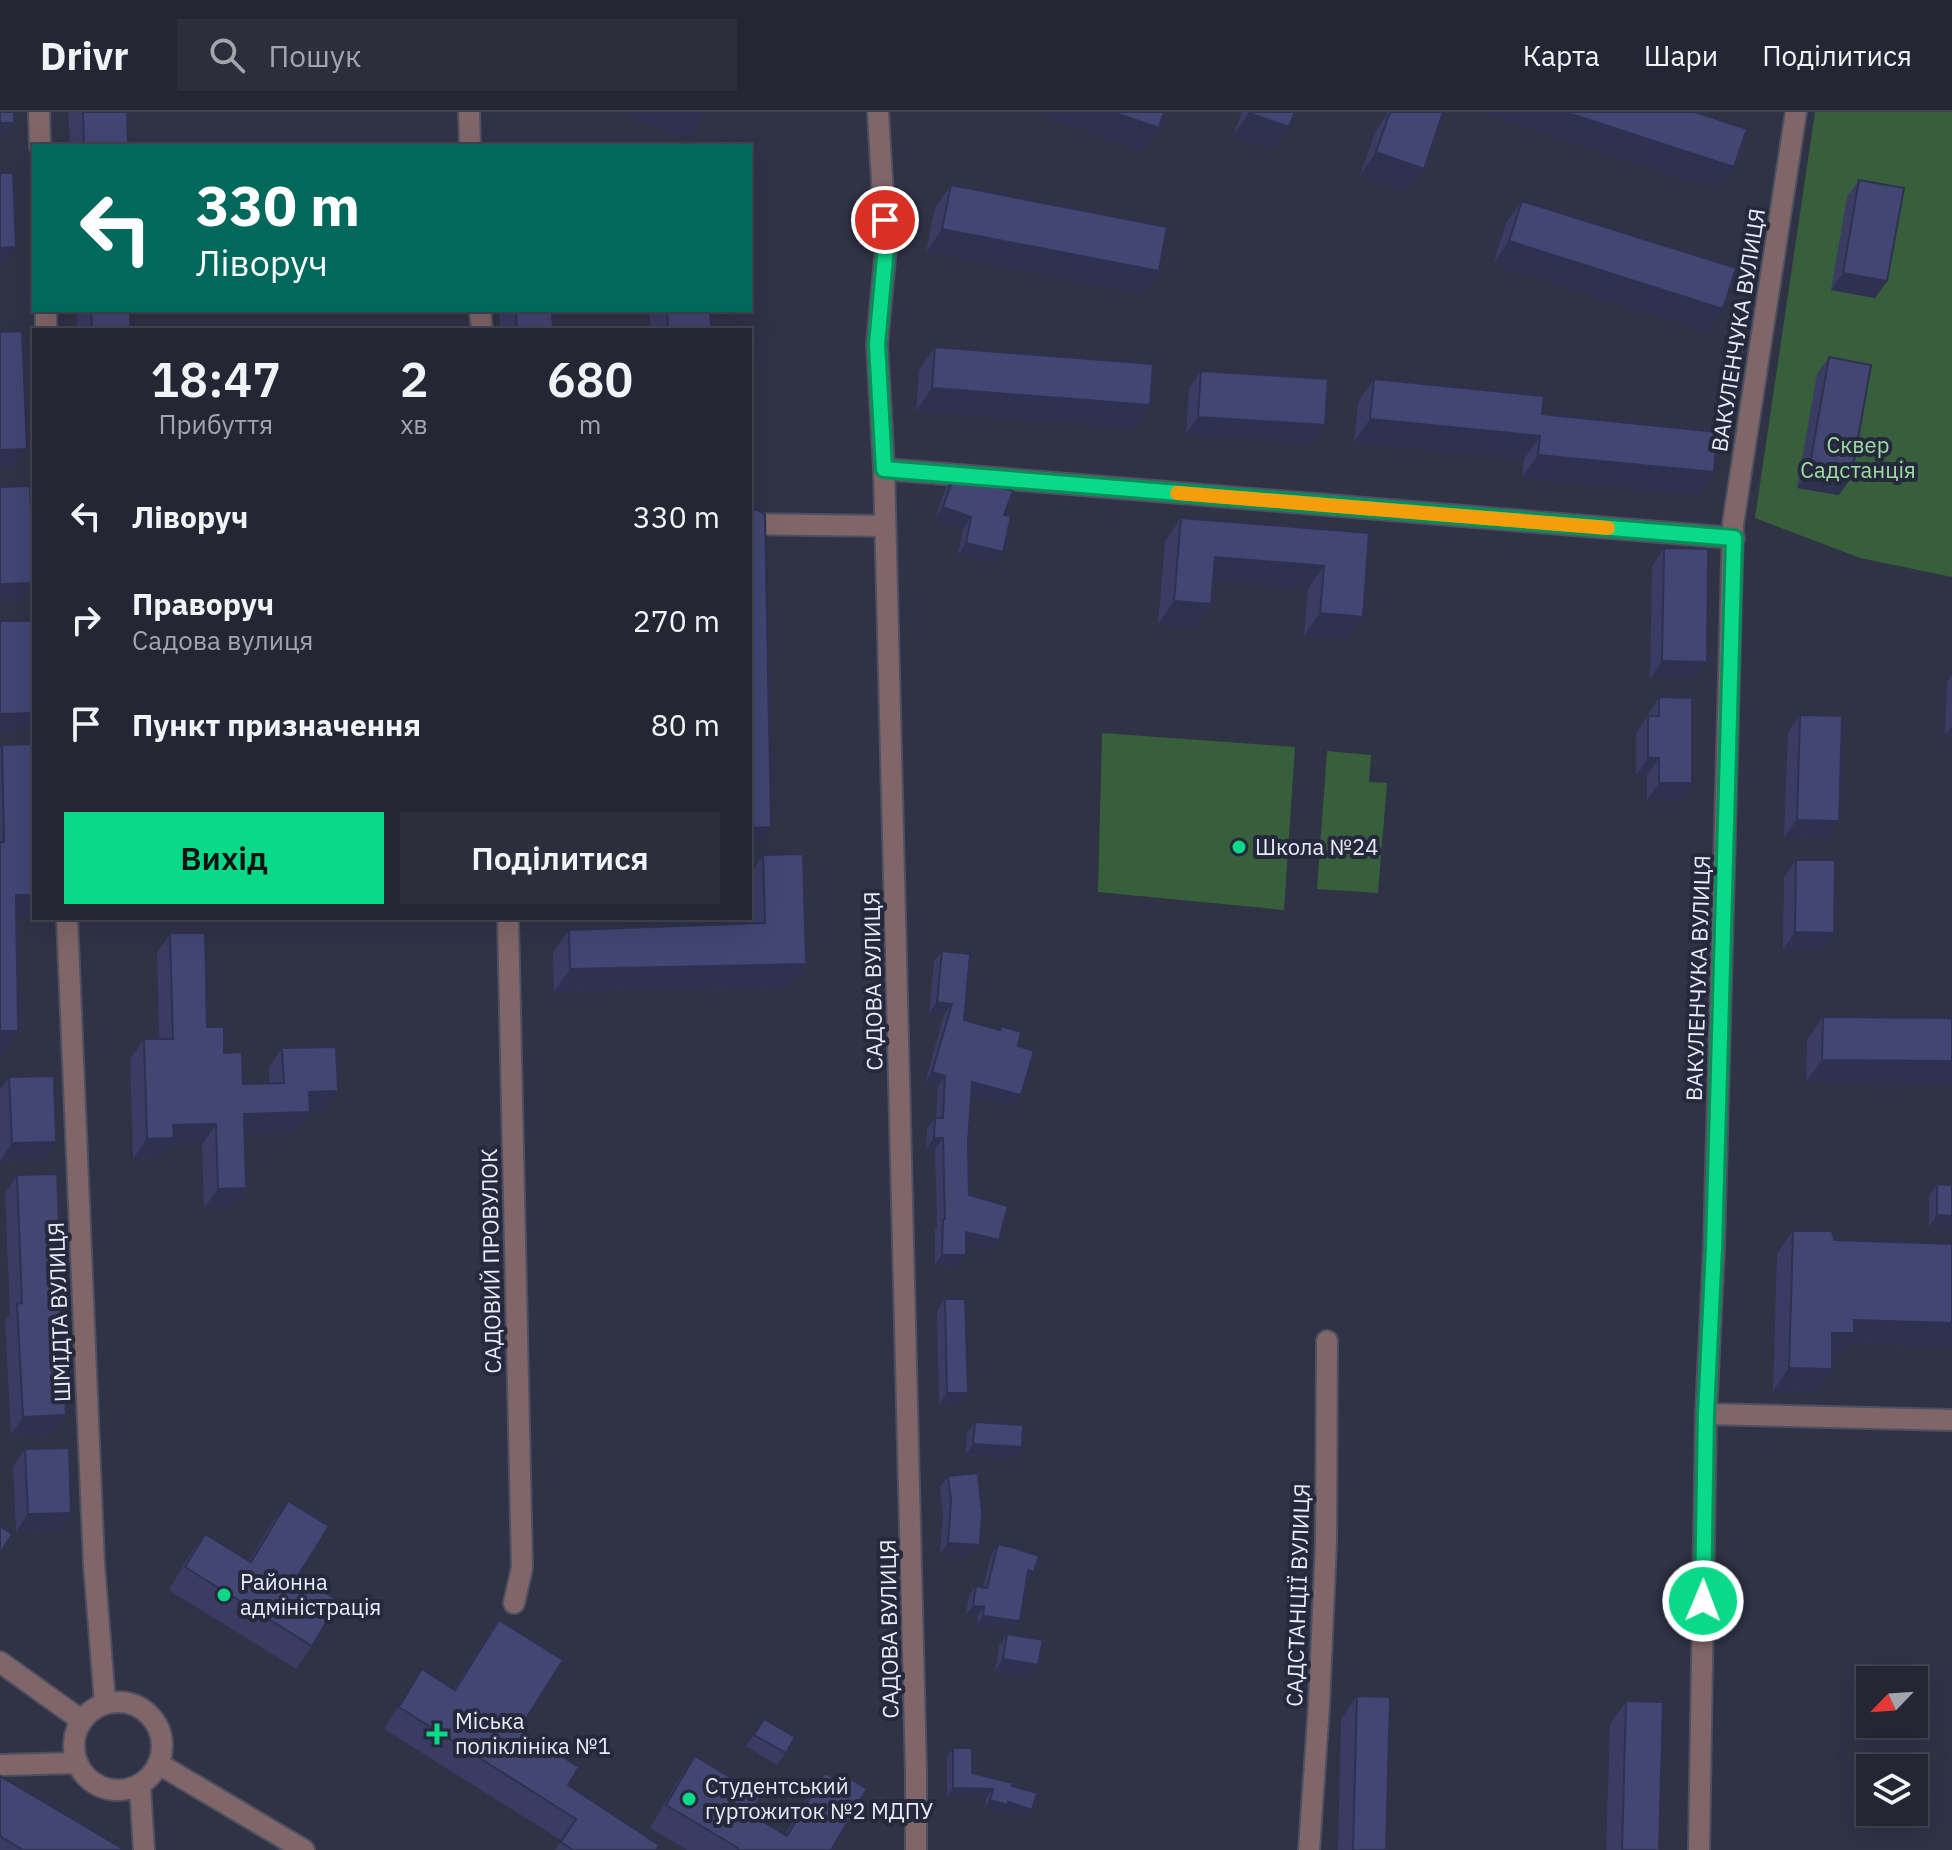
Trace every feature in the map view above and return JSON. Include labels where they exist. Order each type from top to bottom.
[{"type":"street","points":[[39,112],[40,144]]},
{"type":"street","points":[[469,112],[470,144]]},
{"type":"street","name":"САДОВА ВУЛИЦЯ","points":[[878,112],[886,247],[877,344],[884,469],[916,1850]]},
{"type":"street","name":"ВАКУЛЕНЧУКА ВУЛИЦЯ","points":[[1699,1850],[1706,1414],[1714,1248],[1735,509],[1796,112]]},
{"type":"street","points":[[884,469],[1734,538]]},
{"type":"street","points":[[752,524],[885,526]]},
{"type":"street","name":"ШМІДТА ВУЛИЦЯ","points":[[67,920],[93,1549],[105,1703]]},
{"type":"street","name":"САДОВИЙ ПРОВУЛОК","points":[[508,920],[522,1568],[514,1603]]},
{"type":"street","name":"САДСТАНЦІЇ ВУЛИЦЯ","points":[[1309,1850],[1326,1542],[1327,1341]]},
{"type":"street","points":[[1706,1414],[1952,1420]]},
{"type":"street","points":[[0,1662],[81,1720]]},
{"type":"street","points":[[120,1701],[134,1704],[147,1712],[162,1736],[159,1764],[151,1776],[140,1785],[126,1790],[97,1786],[85,1776],[73,1749],[81,1720],[92,1709],[105,1703],[120,1701]]},
{"type":"street","points":[[0,1765],[77,1763]]},
{"type":"street","points":[[159,1764],[304,1850]]},
{"type":"street","points":[[140,1785],[144,1850]]},
{"type":"green space","name":"Сквер Садстанція","points":[[1815,112],[1952,112],[1952,577],[1860,558],[1755,518]]},
{"type":"green space","points":[[1102,733],[1295,747],[1284,910],[1098,892]]},
{"type":"green space","points":[[1327,751],[1371,755],[1369,782],[1387,783],[1378,893],[1317,889]]},
{"type":"building","points":[[0,112],[14,112],[14,123],[0,123]]},
{"type":"building","points":[[83,112],[127,112],[128,144],[84,144]]},
{"type":"building","points":[[1113,112],[1164,112],[1159,128]]},
{"type":"building","points":[[1250,112],[1295,112],[1289,127]]},
{"type":"building","points":[[1390,112],[1443,112],[1424,169],[1376,152]]},
{"type":"building","points":[[1565,112],[1695,112],[1747,129],[1734,167]]},
{"type":"building","points":[[0,173],[13,173],[16,247],[0,248]]},
{"type":"building","points":[[1859,180],[1904,188],[1887,281],[1843,273]]},
{"type":"building","points":[[951,185],[1167,227],[1159,271],[942,229]]},
{"type":"building","points":[[1522,201],[1736,268],[1723,309],[1509,241]]},
{"type":"building","points":[[91,312],[130,312],[130,328],[92,328]]},
{"type":"building","points":[[516,312],[552,312],[553,328],[517,328]]},
{"type":"building","points":[[667,312],[710,312],[711,328],[668,328]]},
{"type":"building","points":[[22,331],[27,449],[0,450],[0,332]]},
{"type":"building","points":[[935,347],[1153,364],[1150,405],[932,388]]},
{"type":"building","points":[[1829,357],[1871,365],[1851,478],[1809,470]]},
{"type":"building","points":[[1201,371],[1328,379],[1325,425],[1198,417]]},
{"type":"building","points":[[1374,379],[1544,396],[1542,414],[1717,432],[1714,472],[1538,455],[1540,436],[1370,419]]},
{"type":"building","points":[[954,476],[974,477],[1013,491],[1004,515],[1011,516],[1003,552],[966,543],[971,517],[943,507]]},
{"type":"building","points":[[30,486],[32,583],[0,584],[0,487]]},
{"type":"building","points":[[752,510],[765,514],[771,827],[752,828]]},
{"type":"building","points":[[1181,518],[1369,533],[1363,617],[1320,613],[1324,566],[1215,557],[1211,604],[1174,601]]},
{"type":"building","points":[[1664,548],[1708,549],[1707,662],[1662,661]]},
{"type":"building","points":[[0,621],[32,621],[32,713],[0,714]]},
{"type":"building","points":[[1659,697],[1692,698],[1692,783],[1659,783],[1659,758],[1648,758],[1648,716],[1659,716]]},
{"type":"building","points":[[1800,715],[1842,716],[1839,821],[1797,820]]},
{"type":"building","points":[[32,744],[32,895],[16,895],[18,1031],[0,1031],[0,842],[4,842],[2,745]]},
{"type":"building","points":[[803,854],[806,964],[570,969],[569,930],[765,923],[763,855]]},
{"type":"building","points":[[1796,860],[1835,860],[1834,933],[1795,932]]},
{"type":"building","points":[[170,933],[205,933],[207,1027],[224,1027],[224,1053],[242,1052],[243,1084],[284,1083],[282,1048],[336,1047],[338,1091],[309,1092],[310,1112],[244,1114],[246,1188],[218,1189],[216,1124],[173,1125],[174,1138],[147,1139],[144,1039],[173,1039]]},
{"type":"building","points":[[942,951],[970,954],[964,1020],[1021,1032],[1018,1046],[1034,1051],[1021,1095],[972,1082],[968,1142],[969,1195],[1008,1206],[999,1240],[966,1232],[966,1255],[942,1255],[945,1219],[943,1138],[934,1138],[935,1118],[943,1118],[945,1076],[932,1072],[952,1004],[937,1002]]},
{"type":"building","points":[[1823,1017],[1952,1018],[1952,1061],[1822,1060]]},
{"type":"building","points":[[54,1076],[56,1142],[12,1143],[9,1077]]},
{"type":"building","points":[[57,1174],[66,1415],[23,1417],[17,1304],[22,1303],[17,1175]]},
{"type":"building","points":[[1937,1184],[1952,1185],[1952,1216],[1937,1215]]},
{"type":"building","points":[[1793,1231],[1832,1231],[1834,1240],[1952,1244],[1952,1323],[1854,1320],[1854,1333],[1832,1333],[1832,1369],[1789,1368]]},
{"type":"building","points":[[945,1299],[965,1299],[968,1393],[947,1393]]},
{"type":"building","points":[[975,1422],[1023,1425],[1022,1447],[973,1444]]},
{"type":"building","points":[[69,1448],[71,1513],[28,1514],[25,1449]]},
{"type":"building","points":[[978,1473],[982,1513],[980,1545],[948,1543],[951,1501],[948,1476]]},
{"type":"building","points":[[288,1501],[329,1526],[298,1576],[339,1601],[312,1646],[185,1567],[205,1534],[251,1562]]},
{"type":"building","points":[[0,1526],[12,1534],[0,1553]]},
{"type":"building","points":[[998,1544],[1039,1556],[1034,1572],[1028,1570],[1020,1621],[983,1616],[984,1607],[973,1606],[976,1586],[987,1588]]},
{"type":"building","points":[[499,1620],[563,1660],[519,1730],[579,1767],[568,1785],[659,1845],[656,1850],[573,1850],[561,1842],[576,1819],[399,1707],[422,1669],[455,1690]]},
{"type":"building","points":[[1007,1634],[1043,1640],[1038,1665],[1003,1659]]},
{"type":"building","points":[[1357,1696],[1390,1697],[1386,1850],[1353,1850]]},
{"type":"building","points":[[1626,1701],[1663,1702],[1659,1850],[1622,1850]]},
{"type":"building","points":[[764,1719],[795,1737],[786,1753],[754,1735]]},
{"type":"building","points":[[953,1748],[972,1748],[972,1773],[1013,1783],[1012,1786],[1037,1793],[1032,1810],[990,1800],[993,1789],[953,1788]]},
{"type":"building","points":[[695,1756],[761,1796],[750,1814],[787,1836],[825,1773],[847,1786],[851,1779],[867,1789],[831,1850],[738,1850],[666,1805]]},
{"type":"building","points":[[0,1776],[125,1850],[23,1850],[0,1836]]},
{"type":"slow traffic","points":[[1177,493],[1608,528]]},
{"type":"place","name":"Школа №24","points":[[1239,847]]},
{"type":"place","name":"Районна адміністрація","points":[[224,1595]]},
{"type":"place","name":"Міська поліклініка №1","points":[[437,1734]]},
{"type":"place","name":"Студентський гуртожиток №2 МДПУ","points":[[689,1799]]},
{"type":"route","points":[[885,220],[886,247],[877,344],[884,469],[1734,538],[1714,1248],[1706,1414],[1703,1601]]}]
